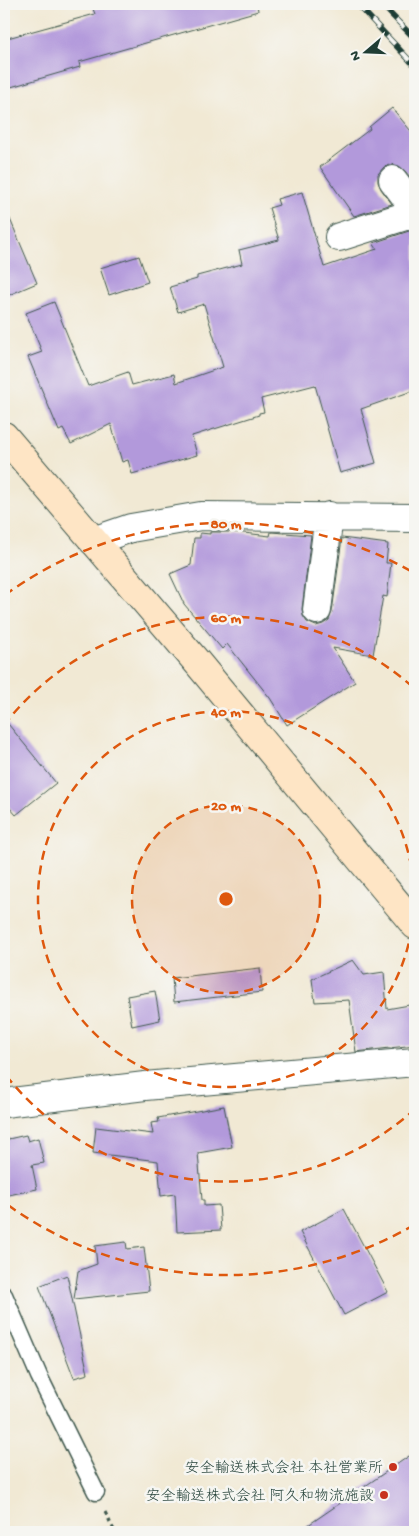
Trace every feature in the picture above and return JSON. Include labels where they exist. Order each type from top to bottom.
[{"type":"street","points":[[339,237],[415,211],[394,180]]},
{"type":"street","points":[[4,436],[196,661],[415,924]]},
{"type":"street","points":[[93,541],[132,528],[201,516],[415,518]]},
{"type":"street","points":[[317,610],[329,516]]},
{"type":"street","points":[[4,1104],[145,1086],[415,1062]]},
{"type":"lane","points":[[4,1295],[39,1376],[96,1492]]},
{"type":"building","points":[[113,4],[257,4],[258,11],[79,62],[80,67],[4,89],[4,39],[95,14],[93,9]]},
{"type":"building","points":[[392,108],[415,136],[415,183],[399,166],[392,164],[384,167],[378,174],[378,182],[392,204],[354,216],[320,167],[370,129],[369,127]]},
{"type":"building","points":[[302,192],[324,267],[377,249],[373,243],[415,229],[415,390],[361,409],[376,463],[340,473],[315,385],[261,399],[264,412],[259,413],[259,415],[192,436],[197,455],[132,474],[128,460],[122,462],[111,424],[71,444],[63,429],[59,431],[28,357],[42,352],[26,313],[54,302],[88,386],[128,372],[132,385],[174,374],[176,383],[223,367],[204,304],[178,312],[170,287],[197,279],[197,276],[242,264],[239,250],[279,240],[269,208],[279,205],[277,199]]},
{"type":"building","points":[[4,205],[37,283],[4,297]]},
{"type":"building","points":[[139,256],[148,282],[109,295],[100,268]]},
{"type":"building","points":[[210,532],[235,532],[270,536],[271,532],[311,535],[302,609],[303,616],[307,622],[316,626],[329,620],[332,612],[342,538],[388,544],[386,563],[391,563],[387,597],[383,596],[373,655],[333,648],[355,682],[287,725],[270,698],[227,644],[222,649],[184,604],[170,574],[191,565],[194,538],[200,538],[200,533],[210,534]]},
{"type":"building","points":[[4,719],[56,783],[16,815],[4,801]]},
{"type":"building","points":[[353,960],[364,975],[384,972],[387,1009],[415,1004],[415,1045],[356,1052],[349,1000],[315,1002],[312,979]]},
{"type":"building","points":[[260,968],[262,992],[174,1002],[172,978]]},
{"type":"building","points":[[155,991],[160,1020],[132,1026],[127,996]]},
{"type":"building","points":[[224,1106],[232,1147],[198,1153],[202,1200],[204,1200],[204,1206],[219,1205],[221,1230],[177,1232],[175,1194],[161,1196],[158,1161],[93,1153],[96,1127],[153,1134],[151,1123],[159,1122],[158,1118]]},
{"type":"building","points":[[26,1135],[28,1141],[38,1138],[44,1163],[32,1165],[37,1189],[4,1196],[4,1140]]},
{"type":"building","points":[[344,1209],[388,1292],[344,1315],[300,1232]]},
{"type":"building","points":[[126,1242],[127,1249],[144,1247],[149,1291],[74,1299],[78,1271],[97,1264],[95,1246]]},
{"type":"building","points":[[67,1275],[88,1374],[74,1378],[39,1286]]},
{"type":"building","name":"安全輸送株式会社 阿久和物流施設","points":[[415,1452],[415,1532],[298,1532],[393,1467]]},
{"type":"railway","points":[[357,4],[415,66]]},
{"type":"railway","points":[[381,4],[415,39]]},
{"type":"place","name":"安全輸送株式会社 本社営業所","points":[[393,1467]]},
{"type":"place","name":"安全輸送株式会社 阿久和物流施設","points":[[384,1495]]}]
